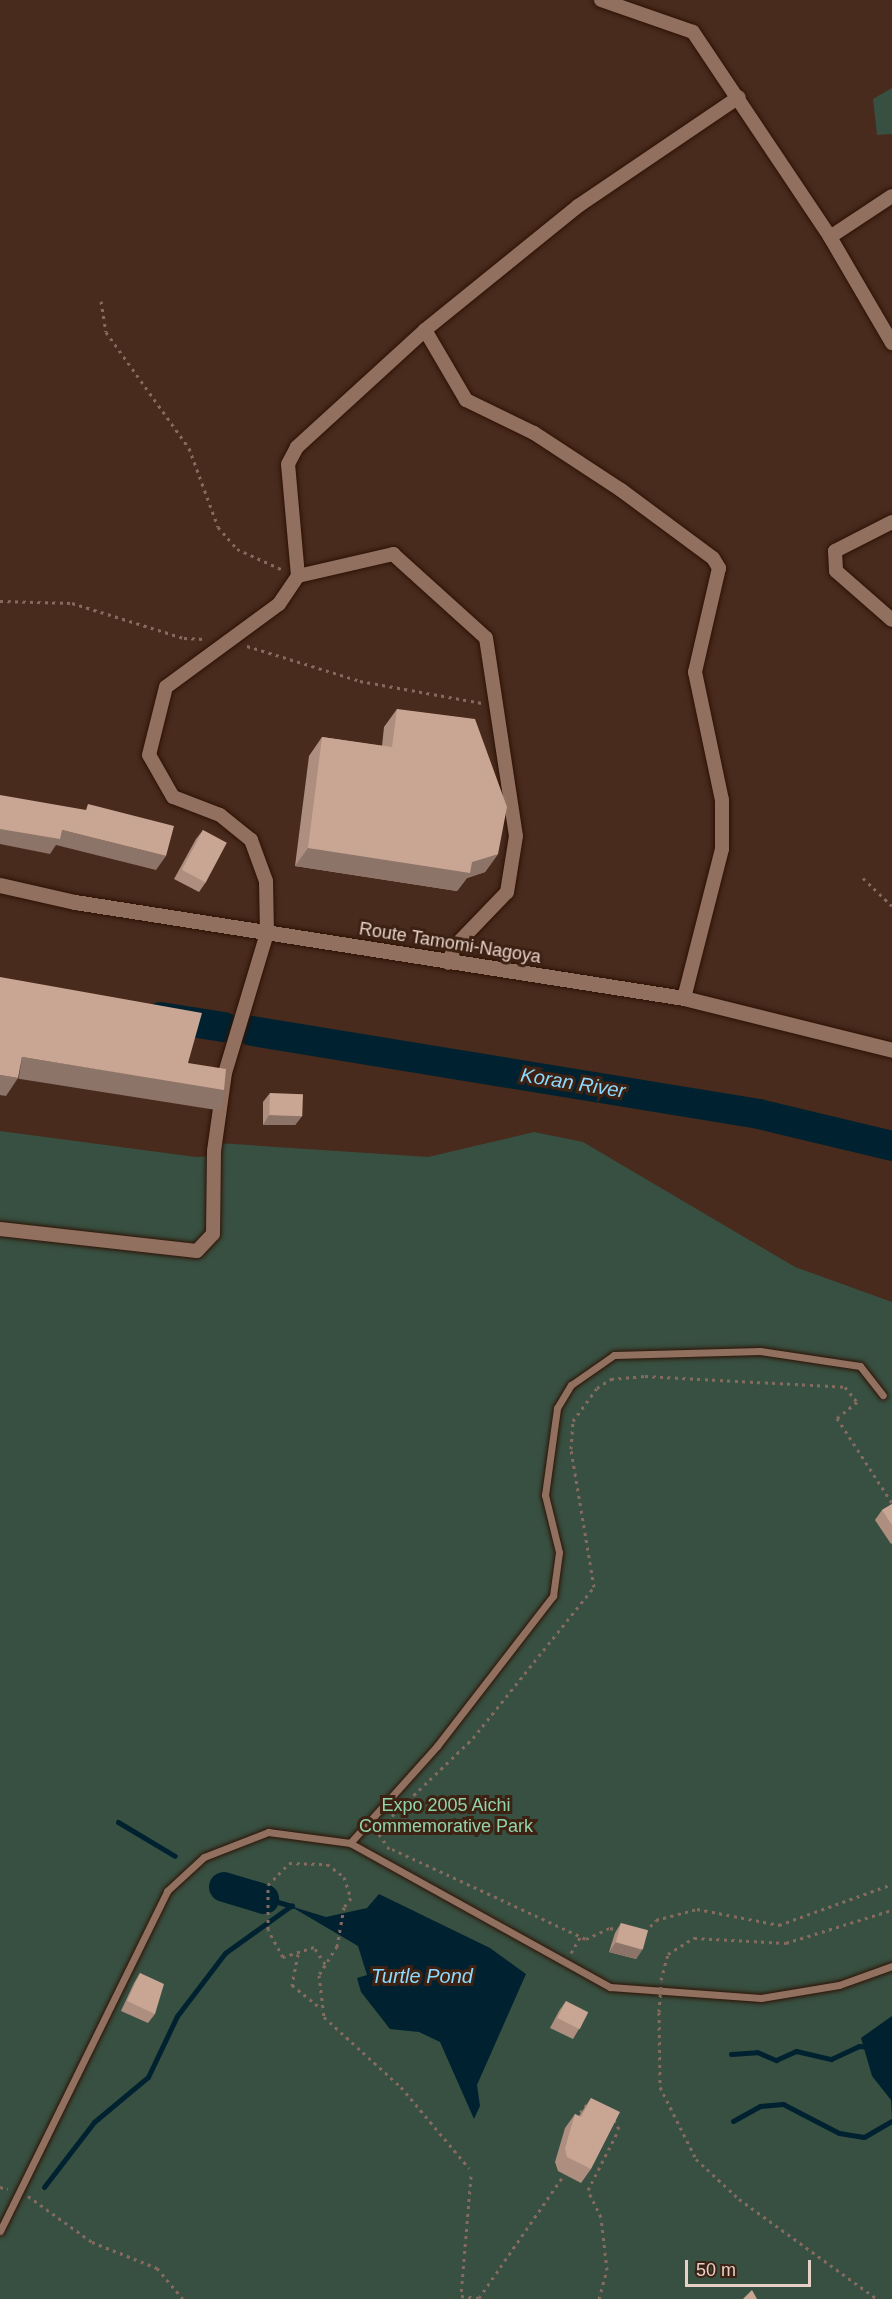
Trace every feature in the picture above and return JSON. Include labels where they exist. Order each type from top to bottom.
[{"type":"main road","name":"Route Tamomi-Nagoya","points":[[0,885],[448,963],[684,998],[892,1050]]},
{"type":"street","points":[[601,0],[693,32],[739,97],[830,237],[892,343]]},
{"type":"street","points":[[0,1228],[151,1248],[197,1251],[207,1245],[213,1234],[214,1151],[225,1073],[267,933],[266,881],[251,840],[220,815],[173,797],[149,755],[166,687],[279,604],[298,576],[288,464],[297,447],[425,330],[578,206],[739,97]]},
{"type":"street","points":[[830,237],[892,196]]},
{"type":"street","points":[[425,330],[466,400],[534,433],[621,490],[713,558],[719,568],[694,672],[722,800],[722,849],[684,998]]},
{"type":"street","points":[[892,522],[835,551],[836,571],[892,620]]},
{"type":"street","points":[[298,576],[393,554],[486,638],[516,836],[507,892],[454,946],[448,963]]},
{"type":"lane","points":[[350,1843],[438,1746],[553,1596],[560,1575],[545,1495],[551,1433],[557,1408],[578,1379],[614,1355],[760,1351],[860,1366],[883,1395]]},
{"type":"lane","points":[[0,2231],[22,2192],[156,1913],[178,1879],[228,1844],[268,1832],[350,1843],[564,1964],[610,1987],[761,1998],[839,1985],[892,1966]]},
{"type":"path","points":[[101,301],[105,332],[189,448],[218,527],[237,549],[298,576]]},
{"type":"path","points":[[0,601],[72,603],[184,638],[229,640],[360,681],[498,706]]},
{"type":"path","points":[[863,878],[892,906]]},
{"type":"path","points":[[892,1503],[837,1418],[857,1402],[845,1387],[645,1376],[612,1379],[597,1388],[573,1421],[571,1449],[594,1587],[473,1738],[385,1823],[380,1834],[392,1849],[581,1936],[610,1928],[643,1935],[656,1920],[697,1909],[779,1924],[892,1884]]},
{"type":"path","points":[[392,1849],[389,1856],[399,1862]]},
{"type":"path","points":[[322,2009],[319,1975],[325,1964],[338,1937],[344,1907],[351,1898],[344,1877],[316,1860],[289,1863],[268,1885],[268,1925],[284,1957],[314,1947],[325,1964]]},
{"type":"path","points":[[877,2299],[739,2199],[696,2159],[660,2087],[659,2012],[661,1982],[668,1954],[694,1938],[786,1943],[892,1910]]},
{"type":"path","points":[[564,1964],[581,1936]]},
{"type":"path","points":[[298,1953],[292,1985],[322,2009],[335,2030],[401,2087],[469,2168]]},
{"type":"path","points":[[571,2125],[589,2102]]},
{"type":"path","points":[[599,2299],[608,2270],[601,2217],[588,2190],[619,2129],[610,2117]]},
{"type":"path","points":[[471,2176],[461,2296],[479,2298],[564,2175]]},
{"type":"path","points":[[0,2187],[22,2192],[92,2242],[157,2268],[183,2299]]},
{"type":"green space","points":[[892,88],[892,134],[877,135],[873,99]]},
{"type":"green space","name":"Expo 2005 Aichi Commemorative Park","points":[[0,1131],[196,1157],[217,1156],[218,1143],[428,1157],[534,1132],[583,1142],[795,1267],[892,1302],[892,2299],[0,2299]]},
{"type":"water","name":"Turtle Pond","points":[[379,1894],[490,1948],[526,1974],[477,2085],[480,2106],[474,2119],[440,2042],[419,2032],[390,2029],[361,1992],[357,1978],[367,1975],[358,1946],[290,1906],[326,1917],[367,1908]]},
{"type":"water","points":[[892,2016],[892,2119],[891,2100],[872,2076],[861,2038]]},
{"type":"building","points":[[397,709],[475,719],[507,807],[498,854],[472,862],[470,873],[308,848],[322,737],[392,747]]},
{"type":"building","points":[[0,795],[86,810],[88,804],[174,826],[166,856],[62,830],[60,839],[0,829]]},
{"type":"building","points":[[203,830],[227,843],[206,882],[182,870]]},
{"type":"building","points":[[0,977],[202,1013],[188,1063],[226,1069],[224,1090],[22,1057],[18,1078],[0,1075]]},
{"type":"building","points":[[270,1093],[303,1094],[302,1116],[269,1115]]},
{"type":"building","points":[[892,1504],[892,1525],[882,1510]]},
{"type":"building","points":[[621,1923],[648,1930],[643,1950],[616,1942]]},
{"type":"building","points":[[140,1973],[164,1984],[155,2014],[127,2001]]},
{"type":"building","points":[[566,2001],[588,2012],[580,2029],[557,2018]]},
{"type":"building","points":[[591,2098],[620,2112],[591,2169],[567,2157],[565,2148],[575,2114],[581,2117]]},
{"type":"building","points":[[752,2290],[757,2299],[743,2299]]},
{"type":"waterway","name":"Koran River","points":[[160,1017],[224,1027]]},
{"type":"waterway","name":"Koran River","points":[[252,1031],[759,1114],[892,1146]]},
{"type":"waterway","points":[[118,1822],[175,1856]]},
{"type":"waterway","points":[[224,1887],[264,1899]]},
{"type":"waterway","points":[[271,1900],[292,1906]]},
{"type":"waterway","points":[[44,2187],[94,2122],[148,2077],[177,2016],[225,1953],[292,1905]]},
{"type":"waterway","points":[[731,2054],[757,2052],[776,2060],[796,2051],[831,2059],[859,2046],[869,2047]]},
{"type":"waterway","points":[[733,2121],[760,2106],[783,2104],[839,2133],[864,2137],[892,2121]]}]
